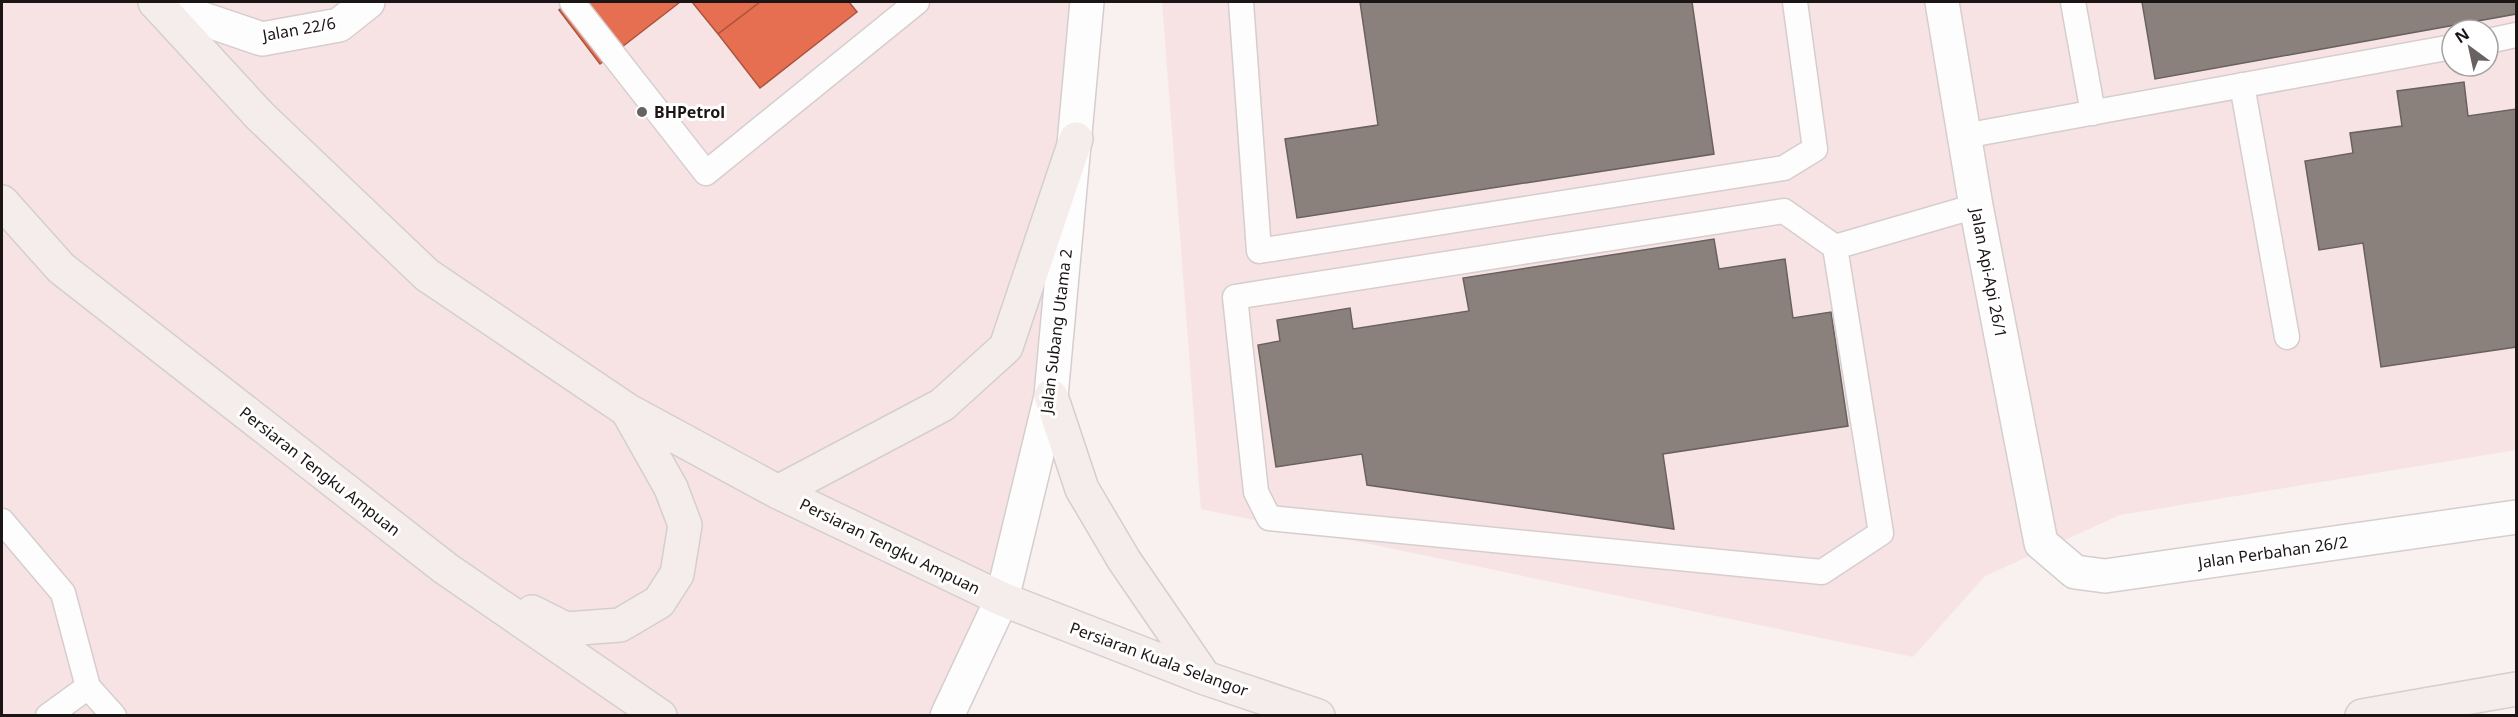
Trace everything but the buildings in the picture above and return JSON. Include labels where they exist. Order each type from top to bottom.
[{"type":"main road","points":[[155,2],[260,116],[427,275],[627,410],[778,492],[942,405],[1006,347],[1076,139]]},
{"type":"main road","name":"Persiaran Tengku Ampuan","points":[[2,202],[61,268],[445,568],[660,716]]},
{"type":"main road","points":[[1051,396],[1082,489],[1124,560],[1205,678]]},
{"type":"main road","points":[[445,568],[566,628],[620,625],[659,602],[677,574],[685,525],[671,488],[627,410]]},
{"type":"main road","name":"Persiaran Tengku Ampuan","points":[[778,492],[1002,599]]},
{"type":"main road","name":"Persiaran Kuala Selangor","points":[[1002,599],[1205,678],[1318,716]]},
{"type":"main road","points":[[2362,716],[2517,689]]},
{"type":"street","name":"Jalan 22/6","points":[[155,2],[262,39],[339,24],[368,2]]},
{"type":"street","name":"Jalan Subang Utama 2","points":[[947,716],[1002,599],[1051,396],[1087,2]]},
{"type":"street","name":"Jalan Api-Api 26/1","points":[[1942,2],[1976,206],[2041,543]]},
{"type":"street","name":"Jalan Perbahan 26/2","points":[[2041,543],[2075,573],[2105,576],[2517,517]]},
{"type":"lane","points":[[572,2],[706,173],[917,2]]},
{"type":"lane","points":[[1241,2],[1259,251],[1784,168],[1815,149],[1795,2]]},
{"type":"lane","points":[[2073,2],[2093,112]]},
{"type":"lane","points":[[2500,39],[2517,35]]},
{"type":"lane","points":[[1964,136],[2440,49]]},
{"type":"lane","points":[[2242,85],[2287,337]]},
{"type":"lane","points":[[1834,247],[1976,206]]},
{"type":"lane","points":[[1784,210],[1834,247],[1881,533],[1822,572],[1269,518],[1256,492],[1235,297],[1784,210]]},
{"type":"lane","points":[[2,521],[63,593],[88,687],[114,716]]},
{"type":"lane","points":[[48,716],[88,687]]},
{"type":"shaded area","points":[[2,2],[1082,2],[1044,394],[992,587],[942,715],[2,715]]},
{"type":"shaded area","points":[[1162,2],[2516,2],[2516,450],[2120,515],[1985,576],[1913,657],[1201,509]]},
{"type":"place","name":"BHPetrol","points":[[642,112]]}]
